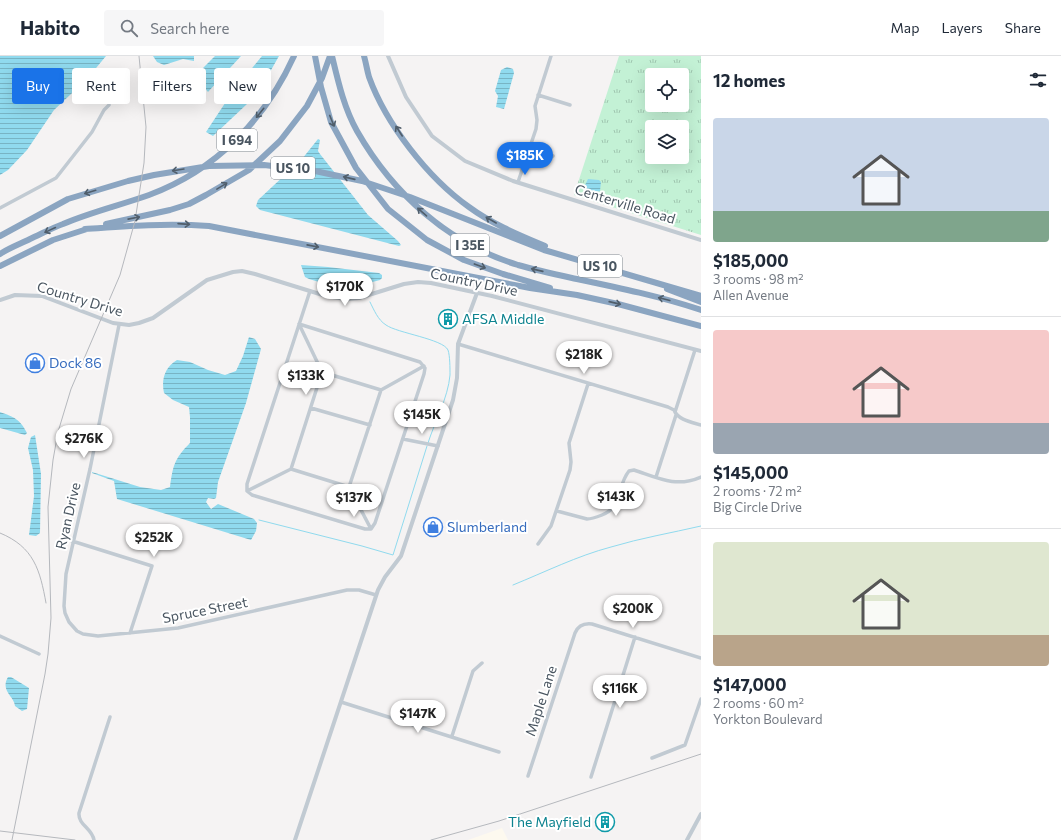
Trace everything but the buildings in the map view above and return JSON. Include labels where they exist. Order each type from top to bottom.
[{"type":"highway","name":"I 694","points":[[0,254],[63,224],[168,187],[208,165],[240,138],[264,110],[285,78],[294,56]]},
{"type":"highway","name":"I 35E","points":[[315,56],[321,88],[332,122],[356,168],[388,209],[427,240],[464,260],[503,274],[577,295],[618,304],[701,326]]},
{"type":"highway","name":"I 694","points":[[121,223],[189,204],[248,170],[280,141],[307,106],[322,78],[331,56]]},
{"type":"highway","name":"I 35E","points":[[331,56],[340,90],[356,130],[384,171],[412,203],[438,225],[483,252],[519,265],[629,290],[701,310]]},
{"type":"highway","points":[[364,56],[369,76],[384,109],[408,145],[430,173],[469,207],[506,229],[564,255]]},
{"type":"highway","name":"US 10","points":[[0,236],[68,200],[128,181],[167,172],[209,166],[264,166],[292,168],[315,171],[362,181],[404,194],[524,243],[635,276],[701,302]]},
{"type":"highway","name":"US 10","points":[[0,266],[53,240],[85,230],[121,223],[146,225],[178,224],[209,226],[530,288],[577,295]]},
{"type":"highway","points":[[635,276],[701,296]]},
{"type":"street","name":"Centerville Road","points":[[388,56],[406,97],[432,136],[465,161],[518,182],[701,240]]},
{"type":"street","points":[[518,182],[536,125],[534,108],[551,56]]},
{"type":"street","points":[[538,95],[570,105]]},
{"type":"street","points":[[0,208],[56,178],[92,132],[104,110],[109,105]]},
{"type":"street","points":[[529,148],[553,156]]},
{"type":"street","name":"Country Drive","points":[[0,300],[15,294],[42,296],[119,325],[139,323],[153,318],[199,284],[215,276],[233,272],[242,271],[255,274],[336,298],[359,298],[404,284],[418,282],[431,283],[492,296],[701,351]]},
{"type":"street","points":[[247,490],[310,291]]},
{"type":"street","points":[[295,840],[376,595],[381,583],[401,556],[438,446],[454,395],[457,378],[458,344],[477,293]]},
{"type":"street","points":[[299,324],[420,362],[424,366],[425,371],[403,439],[375,523],[371,529]]},
{"type":"street","points":[[290,469],[322,372],[299,324]]},
{"type":"street","name":"Ryan Drive","points":[[63,595],[72,542],[90,469],[119,325]]},
{"type":"street","points":[[458,344],[668,407],[674,410],[675,413],[701,426]]},
{"type":"street","points":[[656,477],[695,350]]},
{"type":"street","points":[[349,487],[381,390],[424,366]]},
{"type":"street","points":[[322,372],[381,390]]},
{"type":"street","points":[[538,544],[551,526],[557,511],[571,466],[569,443],[588,384]]},
{"type":"street","points":[[311,408],[370,425]]},
{"type":"street","points":[[403,439],[438,446]]},
{"type":"street","points":[[247,490],[290,469],[349,487],[371,529]]},
{"type":"street","points":[[557,511],[591,519],[610,512],[613,508],[625,475],[629,471],[634,470],[670,482],[690,481],[701,477]]},
{"type":"street","points":[[247,490],[252,495],[365,529],[371,529]]},
{"type":"street","points":[[72,542],[152,566],[130,633]]},
{"type":"street","name":"Spruce Street","points":[[63,595],[66,618],[77,631],[84,634],[98,636],[178,628],[347,590],[359,590],[376,595]]},
{"type":"street","name":"Maple Lane","points":[[528,776],[577,630],[582,625],[590,624],[636,637]]},
{"type":"street","points":[[0,636],[38,654]]},
{"type":"street","points":[[590,777],[636,637],[701,658]]},
{"type":"street","points":[[452,736],[473,671],[482,663]]},
{"type":"street","points":[[652,758],[685,745],[701,699]]},
{"type":"street","points":[[341,702],[499,752]]},
{"type":"street","points":[[94,840],[92,834],[80,821],[79,812],[110,717]]},
{"type":"street","points":[[687,840],[700,816]]},
{"type":"shaded area","points":[[502,828],[508,840],[468,840]]},
{"type":"green space","points":[[619,56],[701,56],[701,235],[574,195]]},
{"type":"water","points":[[0,56],[106,56],[96,68],[72,68],[72,93],[64,101],[64,68],[12,68],[12,104],[60,104],[54,110],[27,150],[8,170],[0,175]]},
{"type":"water","points":[[153,56],[194,56],[194,61],[183,59],[164,65],[157,62]]},
{"type":"water","points":[[215,56],[241,56],[230,68],[214,68],[214,85],[208,92],[206,90],[206,68],[203,68]]},
{"type":"water","points":[[262,56],[279,56],[271,70],[271,68],[252,68]]},
{"type":"water","points":[[507,67],[513,69],[514,73],[504,109],[496,107],[498,96],[495,91],[501,70]]},
{"type":"water","points":[[224,104],[247,104],[213,136],[206,132]]},
{"type":"water","points":[[318,139],[320,140],[318,151],[320,154],[368,215],[401,245],[399,246],[260,210],[256,206],[258,200],[302,159]]},
{"type":"water","points":[[588,179],[599,180],[601,182],[600,191],[594,192],[588,189],[583,189]]},
{"type":"water","points":[[301,265],[379,273],[382,275],[382,278],[380,280],[350,288],[339,288],[305,277]]},
{"type":"water","points":[[249,337],[255,339],[261,349],[246,403],[218,482],[216,498],[208,498],[206,502],[211,509],[218,504],[254,519],[257,523],[256,531],[251,540],[117,499],[114,481],[92,472],[140,487],[161,490],[170,487],[177,458],[190,443],[189,407],[173,400],[164,393],[163,383],[169,366],[177,360],[190,362],[208,370],[225,375],[236,371]]},
{"type":"water","points":[[0,412],[16,419],[27,433],[25,435],[0,428]]},
{"type":"water","points":[[35,435],[41,474],[40,533],[36,536],[29,535],[34,496],[33,470],[28,448],[31,437]]},
{"type":"water","points":[[8,677],[11,677],[29,688],[27,709],[22,711],[15,706],[6,690],[6,682]]},
{"type":"waterway","points":[[361,285],[364,289]]},
{"type":"waterway","points":[[370,302],[378,318],[386,325],[400,331],[429,339],[444,346],[448,350],[450,366],[449,384],[428,443]]},
{"type":"waterway","points":[[259,520],[393,555],[427,446]]},
{"type":"waterway","points":[[513,585],[598,551],[634,541],[701,526]]},
{"type":"railway","points":[[12,840],[48,654],[51,618],[48,507],[53,460],[58,432],[71,389],[120,275],[135,221],[144,163],[146,127],[139,56]]},
{"type":"railway","points":[[0,533],[21,545],[34,561],[41,580],[46,603]]},
{"type":"railway","points":[[431,840],[499,821],[701,754]]},
{"type":"railway","points":[[0,831],[75,840]]},
{"type":"place","name":"AFSA Middle","points":[[448,319]]},
{"type":"place","name":"Dock 86","points":[[35,363]]},
{"type":"place","name":"Slumberland","points":[[433,527]]},
{"type":"place","name":"The Mayfield","points":[[605,822]]}]
